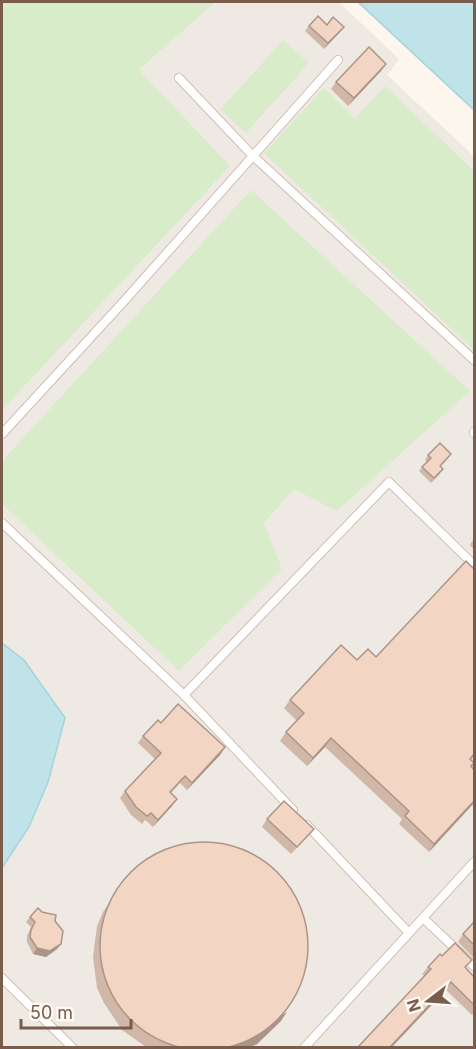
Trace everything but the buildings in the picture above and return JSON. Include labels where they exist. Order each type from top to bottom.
[{"type":"lane","points":[[2,434],[126,299],[338,60]]},
{"type":"lane","points":[[179,78],[253,156],[474,360]]},
{"type":"lane","points":[[184,695],[388,482],[474,565]]},
{"type":"lane","points":[[2,523],[184,695],[296,814]]},
{"type":"lane","points":[[304,822],[409,933]]},
{"type":"lane","points":[[304,1047],[474,862]]},
{"type":"lane","points":[[423,918],[474,966]]},
{"type":"lane","points":[[2,978],[73,1047]]},
{"type":"shaded area","points":[[216,2],[339,2],[399,59],[387,75],[474,156],[474,1047],[2,1047],[2,192]]},
{"type":"green space","points":[[2,2],[216,2],[139,70],[230,166],[2,410]]},
{"type":"green space","points":[[283,40],[309,63],[246,133],[220,110]]},
{"type":"green space","points":[[385,86],[474,171],[474,350],[264,153],[324,88],[355,118]]},
{"type":"green space","points":[[251,190],[470,391],[337,511],[294,489],[264,523],[282,569],[179,671],[2,504],[2,461]]},
{"type":"water","points":[[358,2],[474,2],[474,110]]},
{"type":"water","points":[[2,643],[24,660],[65,718],[48,782],[29,827],[2,868]]}]
